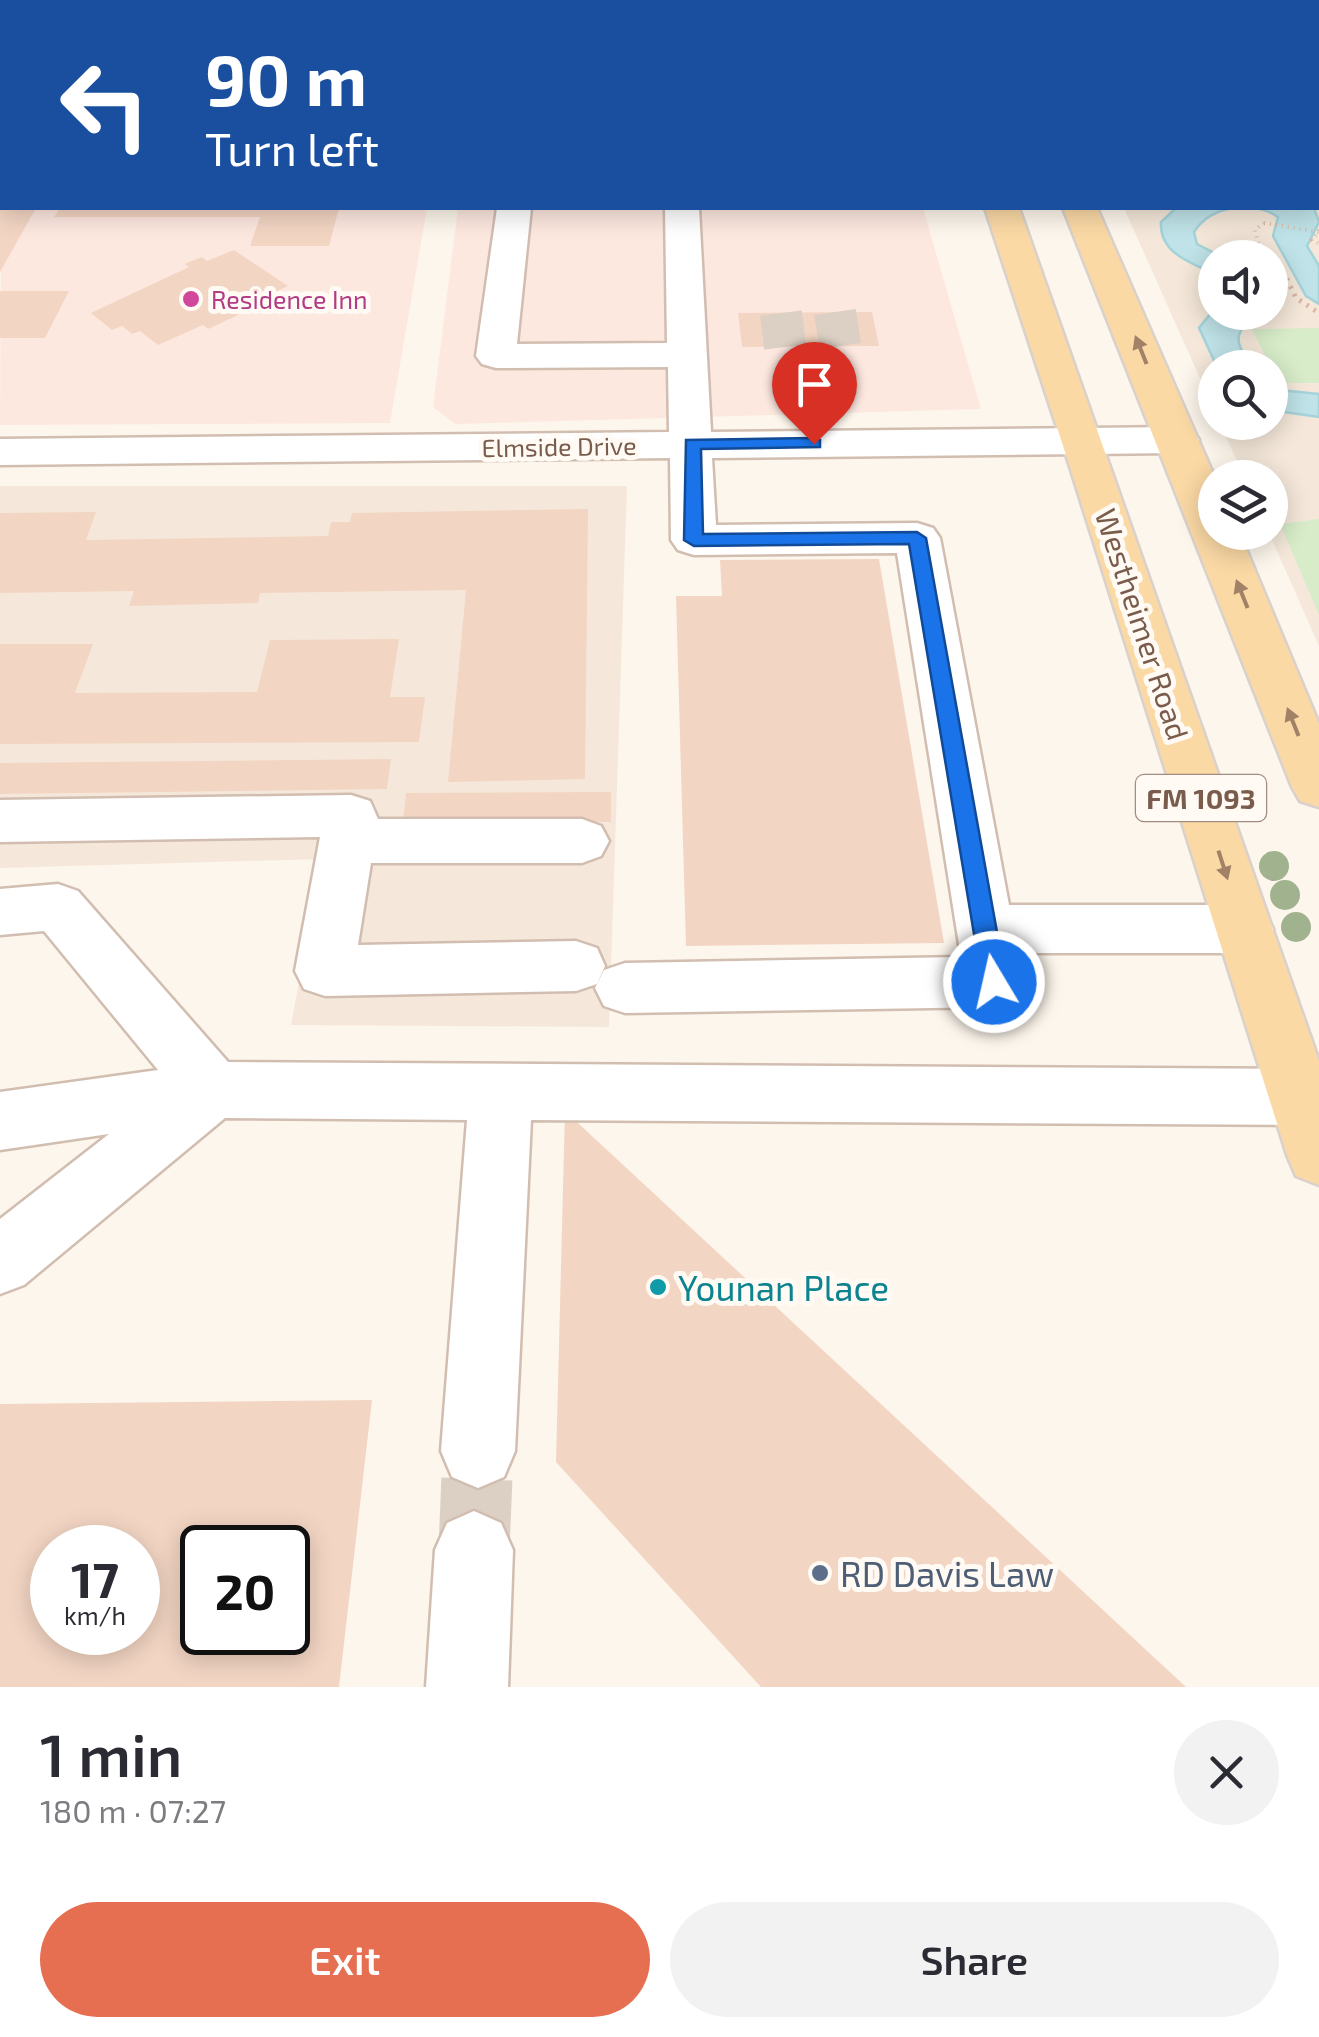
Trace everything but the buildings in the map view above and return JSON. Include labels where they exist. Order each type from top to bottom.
[{"type":"main road","name":"Westheimer Road","points":[[1003,210],[1083,440],[1319,1155]]},
{"type":"main road","name":"FM 1093","points":[[1081,210],[1198,488]]},
{"type":"main road","name":"FM 1093","points":[[1224,550],[1319,787]]},
{"type":"street","points":[[514,210],[496,356],[689,355]]},
{"type":"street","points":[[0,821],[351,816],[325,971],[994,982],[917,538],[694,540],[682,210]]},
{"type":"street","name":"Elmside Drive","points":[[0,452],[1178,440]]},
{"type":"street","points":[[347,841],[582,841]]},
{"type":"street","points":[[0,912],[58,907],[213,1090]]},
{"type":"street","points":[[985,928],[1244,929]]},
{"type":"street","points":[[0,1261],[213,1090]]},
{"type":"street","points":[[0,1121],[213,1090],[1299,1097]]},
{"type":"street","points":[[478,1451],[500,1092]]},
{"type":"street","points":[[468,1687],[474,1550]]},
{"type":"path","points":[[1319,243],[1312,240],[1319,231],[1264,223],[1255,230],[1260,252],[1276,258],[1296,298],[1319,312]]},
{"type":"shaded area","points":[[1,210],[427,210],[390,423],[0,425]]},
{"type":"shaded area","points":[[458,210],[924,210],[981,409],[455,424],[433,407]]},
{"type":"shaded area","points":[[1125,210],[1319,210],[1319,646],[1277,550],[1288,550],[1288,460],[1236,460],[1228,440],[1288,440],[1288,350],[1198,350],[1198,374]]},
{"type":"shaded area","points":[[0,486],[627,486],[609,1027],[291,1025],[322,859],[0,868]]},
{"type":"green space","points":[[1319,328],[1319,383],[1288,383],[1288,350],[1262,350],[1252,330]]},
{"type":"green space","points":[[1319,519],[1319,615],[1288,543],[1288,523]]},
{"type":"water","points":[[1174,210],[1225,210],[1201,223],[1194,232],[1198,267],[1178,256],[1162,233],[1161,222]]},
{"type":"water","points":[[1260,210],[1315,210],[1319,222],[1307,246],[1319,266],[1319,304],[1306,296],[1288,263],[1288,240],[1275,240],[1273,236],[1278,217]]},
{"type":"water","points":[[1200,330],[1241,330],[1238,339],[1242,350],[1209,350]]},
{"type":"water","points":[[1288,391],[1319,394],[1319,417],[1288,413]]},
{"type":"tunnel","points":[[835,312],[840,346]]},
{"type":"tunnel","points":[[781,313],[785,347]]},
{"type":"tunnel","points":[[474,1550],[478,1451]]},
{"type":"place","name":"Residence Inn","points":[[191,299]]},
{"type":"place","name":"Younan Place","points":[[658,1287]]},
{"type":"place","name":"RD Davis Law","points":[[820,1573]]},
{"type":"route","points":[[814,444],[692,444],[694,540],[917,538],[994,982]]}]
